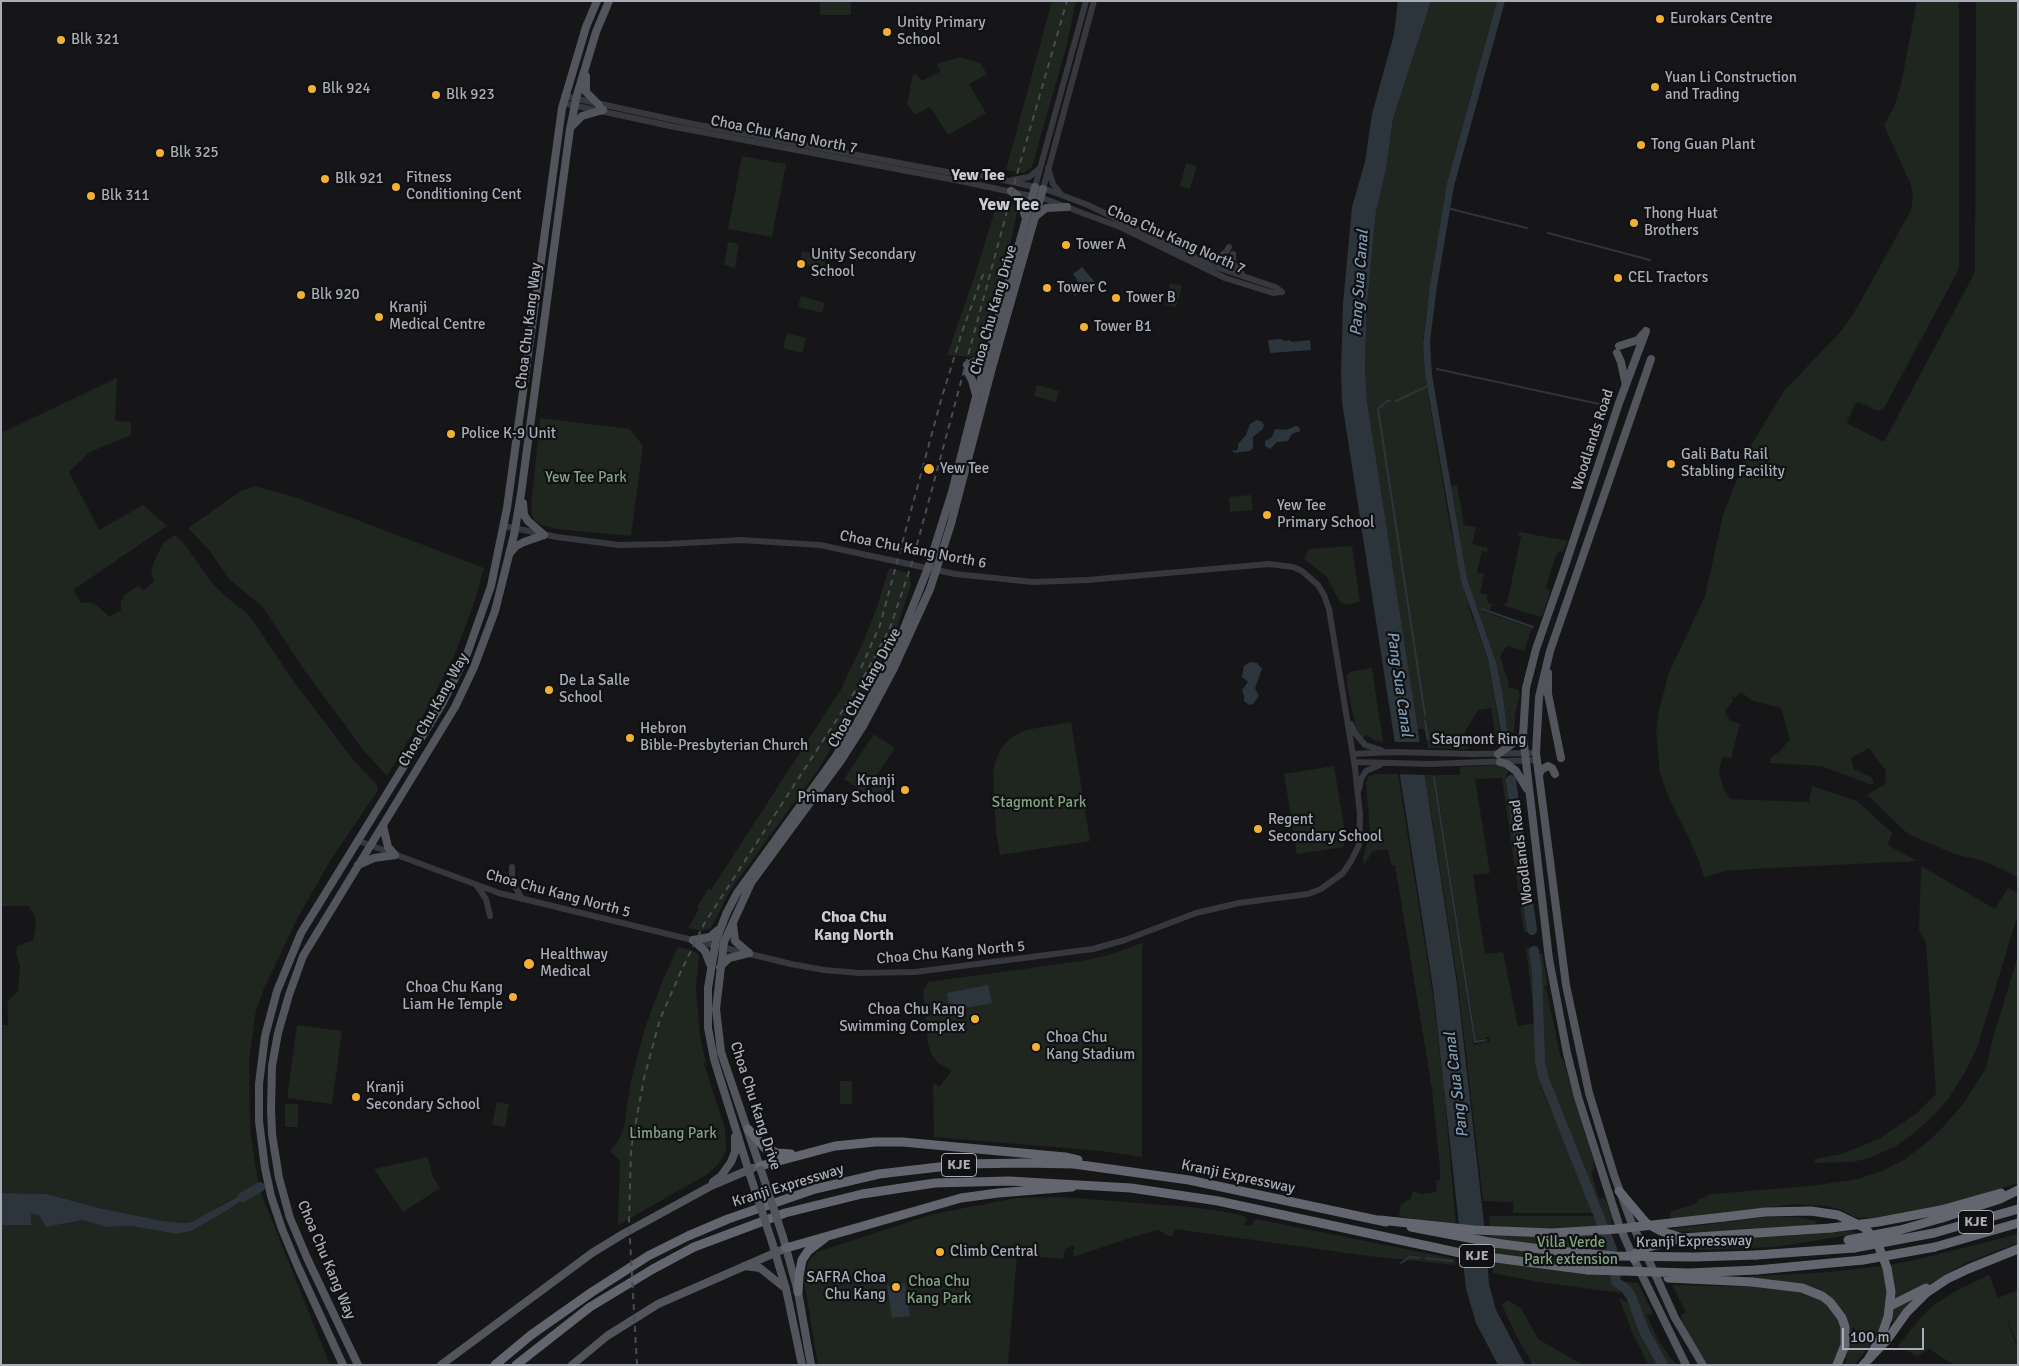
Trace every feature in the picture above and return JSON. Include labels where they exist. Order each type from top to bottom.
[{"type":"highway","points":[[748,1129],[765,1148],[785,1154],[804,1153],[851,1144],[903,1142],[1065,1157],[1105,1167]]},
{"type":"highway","points":[[760,1168],[804,1153]]},
{"type":"highway","name":"Kranji Expressway","points":[[495,1365],[531,1335],[585,1296],[648,1256],[688,1236],[728,1219],[815,1189],[879,1174],[965,1164],[1023,1163],[1105,1167],[1189,1180],[1495,1243],[1564,1252],[1644,1257],[1756,1255],[1854,1248],[1934,1233],[2018,1209]]},
{"type":"highway","name":"Kranji Expressway","points":[[516,1365],[590,1307],[694,1247],[784,1213],[862,1194],[935,1183],[1008,1181],[1090,1184],[1131,1188],[1202,1199],[1309,1220],[1465,1254],[1588,1270],[1689,1273],[1757,1270],[1863,1260],[1935,1247],[2018,1223]]},
{"type":"highway","points":[[786,1248],[828,1234],[961,1198],[998,1193],[1062,1189],[1090,1184]]},
{"type":"highway","points":[[1822,1249],[1848,1240],[1900,1230],[2018,1189]]},
{"type":"highway","points":[[1619,1191],[1646,1222],[1661,1231],[1682,1238]]},
{"type":"highway","points":[[1380,1220],[1474,1230],[1552,1233],[1626,1229],[1765,1212],[1811,1211],[1838,1215],[1865,1228],[1877,1242],[1890,1280],[1888,1317],[1881,1337],[1866,1362]]},
{"type":"highway","points":[[1634,1259],[1642,1248],[1682,1238],[1831,1228],[1942,1214]]},
{"type":"highway","points":[[798,1292],[802,1260],[808,1251],[828,1234]]},
{"type":"highway","points":[[1890,1306],[2018,1249]]},
{"type":"highway","points":[[1588,1270],[1648,1277],[1752,1282],[1813,1291],[1830,1302],[1837,1310],[1845,1327],[1844,1345],[1837,1365]]},
{"type":"highway","points":[[1866,1362],[1887,1340],[1914,1304],[1926,1293],[1947,1279]]},
{"type":"main road","name":"Choa Chu Kang Way","points":[[343,1365],[291,1252],[271,1196],[259,1121],[259,1084],[270,1015],[286,967],[301,933],[441,706],[467,654],[491,586],[504,526],[564,99],[586,27],[597,1]]},
{"type":"main road","name":"Choa Chu Kang Way","points":[[358,1365],[290,1218],[279,1178],[272,1134],[271,1109],[272,1066],[278,1033],[303,956],[356,866],[384,826],[438,737],[474,667],[495,611],[516,528],[575,102],[596,32],[609,1]]},
{"type":"main road","points":[[570,129],[577,119],[601,108],[586,92],[587,61]]},
{"type":"main road","name":"Choa Chu Kang Drive","points":[[811,1365],[798,1292],[783,1237],[721,1052],[716,1009],[720,967],[720,929],[737,893],[836,756],[857,723],[882,678],[901,636],[928,568],[959,470],[976,397],[1026,218],[1039,188]]},
{"type":"main road","points":[[1011,191],[1019,197],[1026,218]]},
{"type":"main road","name":"Choa Chu Kang Drive","points":[[802,1365],[786,1289],[714,1059],[708,1028],[708,988],[711,966],[751,883],[840,762],[863,726],[894,668],[937,570],[1035,216],[1036,197]]},
{"type":"main road","points":[[1035,216],[1046,208],[1067,207]]},
{"type":"main road","name":"Woodlands Road","points":[[1625,386],[1625,374],[1618,350],[1638,340],[1646,331],[1619,403],[1566,566],[1536,649],[1526,688],[1523,719],[1524,757],[1552,977],[1578,1097],[1619,1225],[1686,1365]]},
{"type":"main road","points":[[976,397],[967,368],[990,352]]},
{"type":"main road","name":"Woodlands Road","points":[[1651,359],[1550,651],[1539,697],[1537,757],[1570,1010],[1589,1093],[1619,1191],[1642,1248],[1675,1318],[1703,1365]]},
{"type":"main road","points":[[1619,403],[1630,398],[1634,409]]},
{"type":"main road","points":[[521,494],[524,516],[534,528],[544,535]]},
{"type":"main road","points":[[510,554],[516,546],[532,538],[544,535]]},
{"type":"main road","points":[[1550,651],[1548,694],[1561,758]]},
{"type":"main road","points":[[1512,745],[1523,719]]},
{"type":"main road","points":[[1498,754],[1523,736]]},
{"type":"main road","points":[[1500,762],[1507,764],[1516,771],[1529,793]]},
{"type":"main road","points":[[1539,777],[1544,767],[1552,768],[1555,774]]},
{"type":"main road","points":[[384,826],[388,847],[396,855]]},
{"type":"main road","points":[[356,866],[374,858],[396,855]]},
{"type":"main road","points":[[733,920],[735,941],[749,953]]},
{"type":"main road","points":[[693,940],[710,937],[720,929]]},
{"type":"main road","points":[[693,940],[705,951],[711,966]]},
{"type":"main road","points":[[720,967],[729,958],[749,953]]},
{"type":"main road","points":[[711,1186],[732,1160],[736,1144],[734,1123]]},
{"type":"main road","points":[[441,1365],[592,1253],[711,1186],[760,1168]]},
{"type":"main road","points":[[1619,1225],[1623,1228],[1628,1227],[1630,1219]]},
{"type":"main road","points":[[572,1365],[607,1336],[658,1304],[786,1248]]},
{"type":"main road","points":[[743,1266],[760,1268],[786,1289]]},
{"type":"street","name":"Choa Chu Kang Drive","points":[[1039,188],[1040,168],[1086,1]]},
{"type":"street","name":"Choa Chu Kang Drive","points":[[1039,188],[1048,167],[1094,1]]},
{"type":"street","name":"Choa Chu Kang North 7","points":[[564,99],[670,126],[1036,197],[1120,226],[1225,278],[1273,293],[1282,292],[1275,287],[1246,278],[1200,259],[1118,219],[1063,195],[1039,188],[601,108]]},
{"type":"street","points":[[1048,167],[1056,189],[1063,195]]},
{"type":"street","points":[[1008,181],[1029,177],[1040,168]]},
{"type":"street","points":[[1200,259],[1211,260],[1218,258],[1229,247]]},
{"type":"street","points":[[1233,254],[1235,268],[1246,278]]},
{"type":"street","name":"Choa Chu Kang North 6","points":[[504,526],[544,535],[619,545],[741,540],[801,543],[844,549],[937,570],[1013,581],[1062,582],[1268,564],[1293,567],[1310,577],[1324,595],[1329,609],[1354,762]]},
{"type":"street","points":[[1347,714],[1355,733],[1362,742],[1370,747],[1392,752]]},
{"type":"street","points":[[1353,754],[1392,752]]},
{"type":"street","name":"Stagmont Ring","points":[[1392,752],[1498,754],[1537,757]]},
{"type":"street","name":"Stagmont Ring","points":[[1354,762],[1423,764],[1500,762],[1524,757]]},
{"type":"street","name":"Choa Chu Kang North 5","points":[[358,841],[477,886],[522,899],[791,964],[824,970],[859,973],[915,972],[1093,949],[1126,940],[1196,913],[1238,903],[1308,894],[1321,890],[1333,882],[1351,861],[1358,845],[1361,830],[1354,762]]},
{"type":"street","points":[[1358,796],[1361,779],[1366,771],[1372,767],[1392,763]]},
{"type":"street","points":[[512,867],[512,881],[522,899]]},
{"type":"street","points":[[477,886],[486,899],[490,916]]},
{"type":"green space","points":[[820,1],[851,1],[851,15],[820,15]]},
{"type":"green space","points":[[1052,1],[1076,1],[1066,48],[1032,167],[1024,173],[1006,170]]},
{"type":"green space","points":[[1431,1],[1497,1],[1447,183],[1423,340],[1425,376],[1450,526],[1469,608],[1488,659],[1502,743],[1497,747],[1491,708],[1478,710],[1465,732],[1465,742],[1470,745],[1468,749],[1428,748],[1424,729],[1417,729],[1367,401],[1365,368],[1367,303],[1376,212],[1386,169],[1393,119]]},
{"type":"green space","points":[[1917,1],[1959,1],[1959,269],[1884,408],[1878,411],[1859,402],[1856,403],[1847,421],[1848,424],[1882,441],[1885,440],[1973,276],[1975,269],[1976,1],[2018,1],[2018,877],[1984,861],[1954,854],[1908,834],[1867,795],[1885,784],[1886,771],[1869,748],[1851,758],[1854,769],[1871,777],[1874,782],[1872,785],[1821,766],[1770,763],[1771,757],[1780,751],[1790,739],[1781,708],[1751,700],[1741,692],[1736,697],[1732,697],[1733,701],[1725,711],[1730,721],[1740,724],[1731,758],[1722,757],[1719,773],[1723,787],[1730,799],[1809,802],[1812,786],[1857,801],[1892,833],[1888,845],[1917,861],[1750,869],[1726,871],[1704,877],[1698,858],[1667,793],[1660,773],[1656,733],[1659,710],[1669,673],[1705,596],[1723,515],[1750,447],[1784,391],[1842,330],[1857,308],[1911,210],[1913,197],[1911,185],[1884,125],[1894,107],[1901,84]]},
{"type":"green space","points":[[960,57],[980,63],[987,74],[969,84],[986,113],[948,135],[930,107],[915,115],[907,104],[913,75],[917,75],[922,81],[941,71],[937,64]]},
{"type":"green space","points":[[742,156],[786,164],[772,237],[728,229]]},
{"type":"green space","points":[[1186,163],[1197,166],[1190,189],[1180,186]]},
{"type":"green space","points":[[999,197],[1013,202],[1017,212],[1007,262],[984,344],[980,353],[972,357],[947,355],[974,278]]},
{"type":"green space","points":[[728,242],[739,244],[735,268],[724,265]]},
{"type":"green space","points":[[802,251],[827,256],[824,269],[800,264]]},
{"type":"green space","points":[[1170,283],[1182,286],[1176,307],[1165,305]]},
{"type":"green space","points":[[801,296],[825,303],[822,313],[798,307]]},
{"type":"green space","points":[[787,333],[806,338],[802,353],[783,348]]},
{"type":"green space","points":[[117,378],[115,421],[131,422],[131,435],[90,452],[69,472],[99,530],[143,505],[167,526],[73,590],[81,603],[89,602],[98,606],[109,617],[121,610],[124,595],[138,586],[144,590],[154,581],[151,570],[156,557],[164,542],[175,535],[186,546],[213,584],[249,615],[294,682],[354,761],[377,785],[378,790],[330,861],[297,919],[263,991],[256,1010],[249,1060],[250,1130],[259,1188],[330,1365],[1,1365],[1,1225],[31,1225],[30,1214],[39,1215],[46,1227],[83,1220],[106,1227],[130,1226],[177,1234],[191,1231],[216,1217],[238,1196],[191,1222],[184,1223],[163,1221],[99,1208],[47,1194],[1,1193],[1,1025],[8,1025],[7,1001],[18,991],[20,966],[16,954],[17,946],[33,940],[36,926],[35,917],[29,906],[1,906],[1,433]]},
{"type":"green space","points":[[1037,385],[1059,391],[1056,402],[1034,396]]},
{"type":"green space","name":"Yew Tee Park","points":[[540,418],[630,429],[643,446],[631,536],[557,529],[541,525],[535,521],[532,516],[531,506]]},
{"type":"green space","points":[[1457,485],[1464,525],[1476,527],[1472,544],[1488,548],[1487,552],[1482,551],[1477,572],[1484,574],[1480,593],[1487,595],[1488,603],[1492,604],[1490,610],[1482,608],[1482,611],[1532,628],[1524,651],[1508,646],[1500,657],[1509,683],[1508,687],[1518,690],[1520,694],[1515,716],[1514,732],[1508,737],[1503,695],[1496,662],[1467,579],[1451,486]]},
{"type":"green space","points":[[255,486],[294,497],[484,568],[473,606],[455,654],[423,716],[387,776],[365,752],[302,667],[263,607],[229,579],[210,551],[188,528],[241,491]]},
{"type":"green space","points":[[1251,495],[1253,510],[1230,512],[1229,497]]},
{"type":"green space","points":[[1519,532],[1568,541],[1562,553],[1560,551],[1556,555],[1546,587],[1550,591],[1543,614],[1540,617],[1506,606],[1503,603],[1507,604],[1521,536],[1517,535]]},
{"type":"green space","points":[[1352,546],[1360,602],[1346,605],[1340,602],[1326,576],[1304,559],[1309,549]]},
{"type":"green space","points":[[889,568],[905,572],[910,577],[911,585],[896,631],[869,687],[818,770],[731,889],[711,928],[702,931],[688,928],[699,909],[697,907],[709,888],[711,890],[841,689],[876,610]]},
{"type":"green space","points":[[1372,668],[1383,742],[1374,740],[1366,735],[1362,738],[1356,729],[1347,686],[1347,674],[1350,674],[1349,672]]},
{"type":"green space","name":"Stagmont Park","points":[[1071,722],[1090,841],[1000,855],[996,832],[993,772],[1001,749],[1009,739],[1025,730]]},
{"type":"green space","points":[[874,734],[895,748],[865,793],[844,779]]},
{"type":"green space","points":[[1499,765],[1511,769],[1506,775],[1506,780],[1509,780],[1529,931],[1524,932],[1502,778],[1475,779],[1490,873],[1473,875],[1485,954],[1503,952],[1518,1026],[1535,1023],[1526,948],[1530,948],[1532,951],[1535,978],[1536,1062],[1540,1084],[1594,1213],[1513,1213],[1513,1202],[1483,1201],[1458,984],[1425,775],[1433,775],[1474,1045],[1490,1041],[1489,1037],[1476,1041],[1435,775],[1460,775],[1460,767]]},
{"type":"green space","points":[[1334,766],[1345,833],[1344,847],[1297,854],[1284,774]]},
{"type":"green space","points":[[882,774],[892,781],[880,799],[870,792]]},
{"type":"green space","points":[[1375,774],[1398,774],[1432,989],[1444,1088],[1456,1226],[1399,1216],[1401,1205],[1411,1198],[1413,1191],[1421,1194],[1437,1192],[1436,1181],[1440,1180],[1440,1168],[1432,1089],[1395,865],[1391,865],[1388,849],[1373,851],[1364,865],[1363,858],[1370,831],[1366,782],[1369,776]]},
{"type":"green space","points":[[1921,866],[1995,909],[2008,888],[2015,891],[2018,895],[2018,914],[1977,1048],[1949,1098],[1931,1118],[1896,1146],[1867,1159],[1851,1162],[1815,1163],[1814,1159],[1842,1154],[1879,1139],[1917,1113],[1936,1094],[1926,943],[1919,930]]},
{"type":"green space","name":"Choa Chu Kang Stadium","points":[[1142,943],[1142,1157],[1102,1151],[934,1137],[933,1082],[939,1087],[952,1071],[938,1063],[932,1055],[928,1044],[923,991],[928,982],[1081,961],[1109,955]]},
{"type":"green space","name":"Limbang Park","points":[[678,947],[692,950],[699,955],[696,988],[700,1036],[706,1063],[704,1064],[725,1129],[726,1151],[719,1163],[708,1174],[618,1225],[620,1161],[610,1151],[618,1141],[624,1128],[631,1080],[645,1028],[662,982]]},
{"type":"green space","points":[[1542,953],[1548,986],[1544,986],[1547,992],[1561,1059],[1563,1059],[1593,1158],[1594,1170],[1591,1172],[1599,1199],[1604,1197],[1609,1208],[1612,1218],[1611,1226],[1605,1227],[1544,1071],[1540,978],[1537,954]]},
{"type":"green space","points":[[2018,956],[2018,1183],[1937,1208],[1880,1218],[1857,1218],[1827,1206],[1795,1204],[1671,1219],[1670,1212],[1695,1204],[1698,1200],[1711,1194],[1810,1186],[1858,1179],[1882,1171],[1904,1160],[1931,1139],[1945,1125],[1963,1104],[1986,1068],[1992,1041]]},
{"type":"green space","points":[[297,1025],[342,1031],[332,1104],[287,1098]]},
{"type":"green space","points":[[840,1081],[852,1081],[852,1104],[840,1104]]},
{"type":"green space","points":[[497,1102],[509,1104],[505,1127],[492,1125]]},
{"type":"green space","points":[[285,1104],[298,1104],[298,1127],[285,1127]]},
{"type":"green space","points":[[428,1157],[432,1175],[440,1188],[403,1212],[374,1169]]},
{"type":"green space","name":"Choa Chu Kang Park","points":[[1059,1197],[1191,1207],[1226,1212],[1244,1216],[1247,1219],[1244,1225],[1248,1226],[1256,1219],[1455,1259],[1456,1265],[1368,1256],[1175,1229],[1172,1236],[1169,1236],[1158,1230],[1073,1257],[1075,1248],[1072,1245],[1065,1250],[1063,1259],[1017,1255],[1008,1365],[818,1365],[804,1280],[809,1260],[817,1252],[933,1214],[1017,1198]]},
{"type":"green space","name":"Villa Verde Park extension","points":[[1489,1216],[1596,1216],[1609,1250],[1613,1286],[1622,1293],[1538,1282],[1493,1273]]},
{"type":"green space","points":[[1766,1217],[1795,1217],[1817,1221],[1814,1226],[1702,1232],[1675,1231],[1671,1229]]},
{"type":"green space","points":[[1853,1231],[1856,1234],[1775,1247],[1697,1250],[1696,1241],[1734,1237]]},
{"type":"green space","points":[[2018,1234],[2018,1243],[1966,1263],[1922,1289],[1893,1322],[1890,1321],[1894,1293],[1891,1265]]},
{"type":"green space","points":[[1883,1266],[1887,1292],[1885,1316],[1873,1342],[1854,1365],[1844,1365],[1847,1359],[1839,1355],[1833,1365],[1708,1365],[1683,1324],[1681,1315],[1686,1312],[1672,1285],[1757,1287],[1742,1279],[1742,1277],[1829,1272]]},
{"type":"green space","points":[[1989,1275],[1998,1298],[2018,1290],[2018,1345],[2004,1313],[2018,1349],[2018,1365],[1954,1365],[1929,1349],[1917,1356],[1898,1346],[1917,1322],[1935,1304]]},
{"type":"green space","points":[[1618,1281],[1638,1283],[1653,1313],[1650,1315],[1646,1314],[1659,1341],[1677,1365],[1664,1364],[1646,1330],[1630,1290]]},
{"type":"green space","points":[[1619,1298],[1628,1303],[1658,1365],[1649,1365],[1634,1337]]},
{"type":"green space","points":[[1507,1300],[1521,1308],[1538,1339],[1583,1365],[1533,1365],[1502,1305]]},
{"type":"water","name":"Pang Sua Canal","points":[[1398,1],[1431,1],[1393,119],[1386,169],[1376,212],[1367,303],[1365,368],[1367,401],[1457,984],[1489,1284],[1496,1310],[1525,1365],[1498,1365],[1476,1323],[1466,1289],[1433,988],[1342,402],[1343,304],[1352,207],[1365,162],[1372,114],[1394,34]]},
{"type":"water","points":[[1497,1],[1505,1],[1454,186],[1430,341],[1432,375],[1467,579],[1496,662],[1503,695],[1508,737],[1502,738],[1488,659],[1461,581],[1425,374],[1423,344],[1430,285],[1447,183]]},
{"type":"water","points":[[1082,267],[1098,286],[1090,292],[1086,287],[1075,296],[1070,290],[1078,281],[1073,274]]},
{"type":"water","points":[[1281,339],[1292,342],[1310,340],[1311,350],[1270,353],[1268,340]]},
{"type":"water","points":[[1257,420],[1264,425],[1263,429],[1253,437],[1253,448],[1250,451],[1234,453],[1232,450],[1236,451],[1238,444],[1246,435],[1250,424]]},
{"type":"water","points":[[1296,426],[1299,427],[1300,431],[1292,434],[1288,441],[1277,442],[1270,449],[1265,446],[1265,441],[1272,437],[1275,429],[1286,430]]},
{"type":"water","points":[[1250,662],[1257,663],[1262,669],[1255,688],[1259,696],[1253,704],[1249,705],[1244,701],[1242,690],[1248,682],[1242,677],[1244,666]]},
{"type":"water","points":[[988,985],[992,1003],[950,1011],[947,993]]},
{"type":"water","points":[[254,1188],[256,1192],[216,1217],[191,1231],[177,1234],[130,1226],[106,1227],[83,1220],[46,1227],[39,1215],[31,1214],[31,1225],[1,1225],[1,1193],[47,1194],[99,1208],[163,1221],[184,1223],[191,1222]]},
{"type":"water","points":[[905,1283],[910,1316],[892,1318],[887,1286]]},
{"type":"pier","points":[[1392,742],[1420,742],[1425,775],[1397,774]]},
{"type":"pier","points":[[1455,1226],[1487,1228],[1489,1263],[1459,1258]]},
{"type":"waterway","points":[[1447,208],[1527,228]]},
{"type":"waterway","points":[[1548,233],[1650,260]]},
{"type":"waterway","points":[[1437,369],[1604,405]]},
{"type":"waterway","points":[[1396,401],[1428,386]]},
{"type":"waterway","points":[[1390,401],[1387,401],[1378,409],[1425,715]]},
{"type":"waterway","points":[[1482,609],[1533,627]]},
{"type":"waterway","points":[[1425,721],[1428,739]]},
{"type":"waterway","points":[[1434,777],[1475,1042],[1486,1040]]},
{"type":"waterway","points":[[1511,780],[1532,930]]},
{"type":"waterway","points":[[1534,951],[1537,971],[1540,1062],[1544,1079],[1612,1249],[1616,1282],[1626,1289],[1631,1296],[1644,1331],[1663,1365]]},
{"type":"waterway","points":[[243,1197],[260,1187]]},
{"type":"waterway","points":[[1401,1263],[1410,1257],[1420,1258]]},
{"type":"waterway","points":[[1426,1258],[1452,1261]]},
{"type":"waterway","points":[[1533,1364],[1537,1365]]},
{"type":"railway","points":[[637,1365],[629,1222],[631,1149],[644,1078],[660,1019],[704,924],[861,682],[890,628],[912,563],[1019,167],[1067,1]]},
{"type":"railway","points":[[861,668],[880,625],[941,400],[963,329],[984,272]]},
{"type":"place","name":"Eurokars Centre","points":[[1660,19]]},
{"type":"place","name":"Unity Primary School","points":[[887,32]]},
{"type":"place","name":"Blk 321","points":[[61,40]]},
{"type":"place","name":"Yuan Li Construction and Trading","points":[[1655,87]]},
{"type":"place","name":"Blk 924","points":[[312,89]]},
{"type":"place","name":"Blk 923","points":[[436,95]]},
{"type":"place","name":"Tong Guan Plant","points":[[1641,145]]},
{"type":"place","name":"Blk 325","points":[[160,153]]},
{"type":"place","name":"Blk 921","points":[[325,179]]},
{"type":"place","name":"Fitness Conditioning Cent","points":[[396,187]]},
{"type":"place","name":"Blk 311","points":[[91,196]]},
{"type":"place","name":"Thong Huat Brothers","points":[[1634,223]]},
{"type":"place","name":"Tower A","points":[[1066,245]]},
{"type":"place","name":"Unity Secondary School","points":[[801,264]]},
{"type":"place","name":"CEL Tractors","points":[[1618,278]]},
{"type":"place","name":"Tower C","points":[[1047,288]]},
{"type":"place","name":"Blk 920","points":[[301,295]]},
{"type":"place","name":"Tower B","points":[[1116,298]]},
{"type":"place","name":"Kranji Medical Centre","points":[[379,317]]},
{"type":"place","name":"Tower B1","points":[[1084,327]]},
{"type":"place","name":"Police K-9 Unit","points":[[451,434]]},
{"type":"place","name":"Gali Batu Rail Stabling Facility","points":[[1671,464]]},
{"type":"place","name":"Yew Tee","points":[[929,469]]},
{"type":"place","name":"Yew Tee Primary School","points":[[1267,515]]},
{"type":"place","name":"De La Salle School","points":[[549,690]]},
{"type":"place","name":"Hebron Bible-Presbyterian Church","points":[[630,738]]},
{"type":"place","name":"Kranji Primary School","points":[[905,790]]},
{"type":"place","name":"Regent Secondary School","points":[[1258,829]]},
{"type":"place","name":"Healthway Medical","points":[[529,964]]},
{"type":"place","name":"Choa Chu Kang Liam He Temple","points":[[513,997]]},
{"type":"place","name":"Choa Chu Kang Swimming Complex","points":[[975,1019]]},
{"type":"place","name":"Choa Chu Kang Stadium","points":[[1036,1047]]},
{"type":"place","name":"Kranji Secondary School","points":[[356,1097]]},
{"type":"place","name":"Climb Central","points":[[940,1252]]},
{"type":"place","name":"SAFRA Choa Chu Kang","points":[[896,1287]]},
{"type":"district","name":"Yew Tee","points":[[978,176]]},
{"type":"district","name":"Yew Tee","points":[[1009,205]]},
{"type":"district","name":"Choa Chu Kang North","points":[[854,927]]}]
